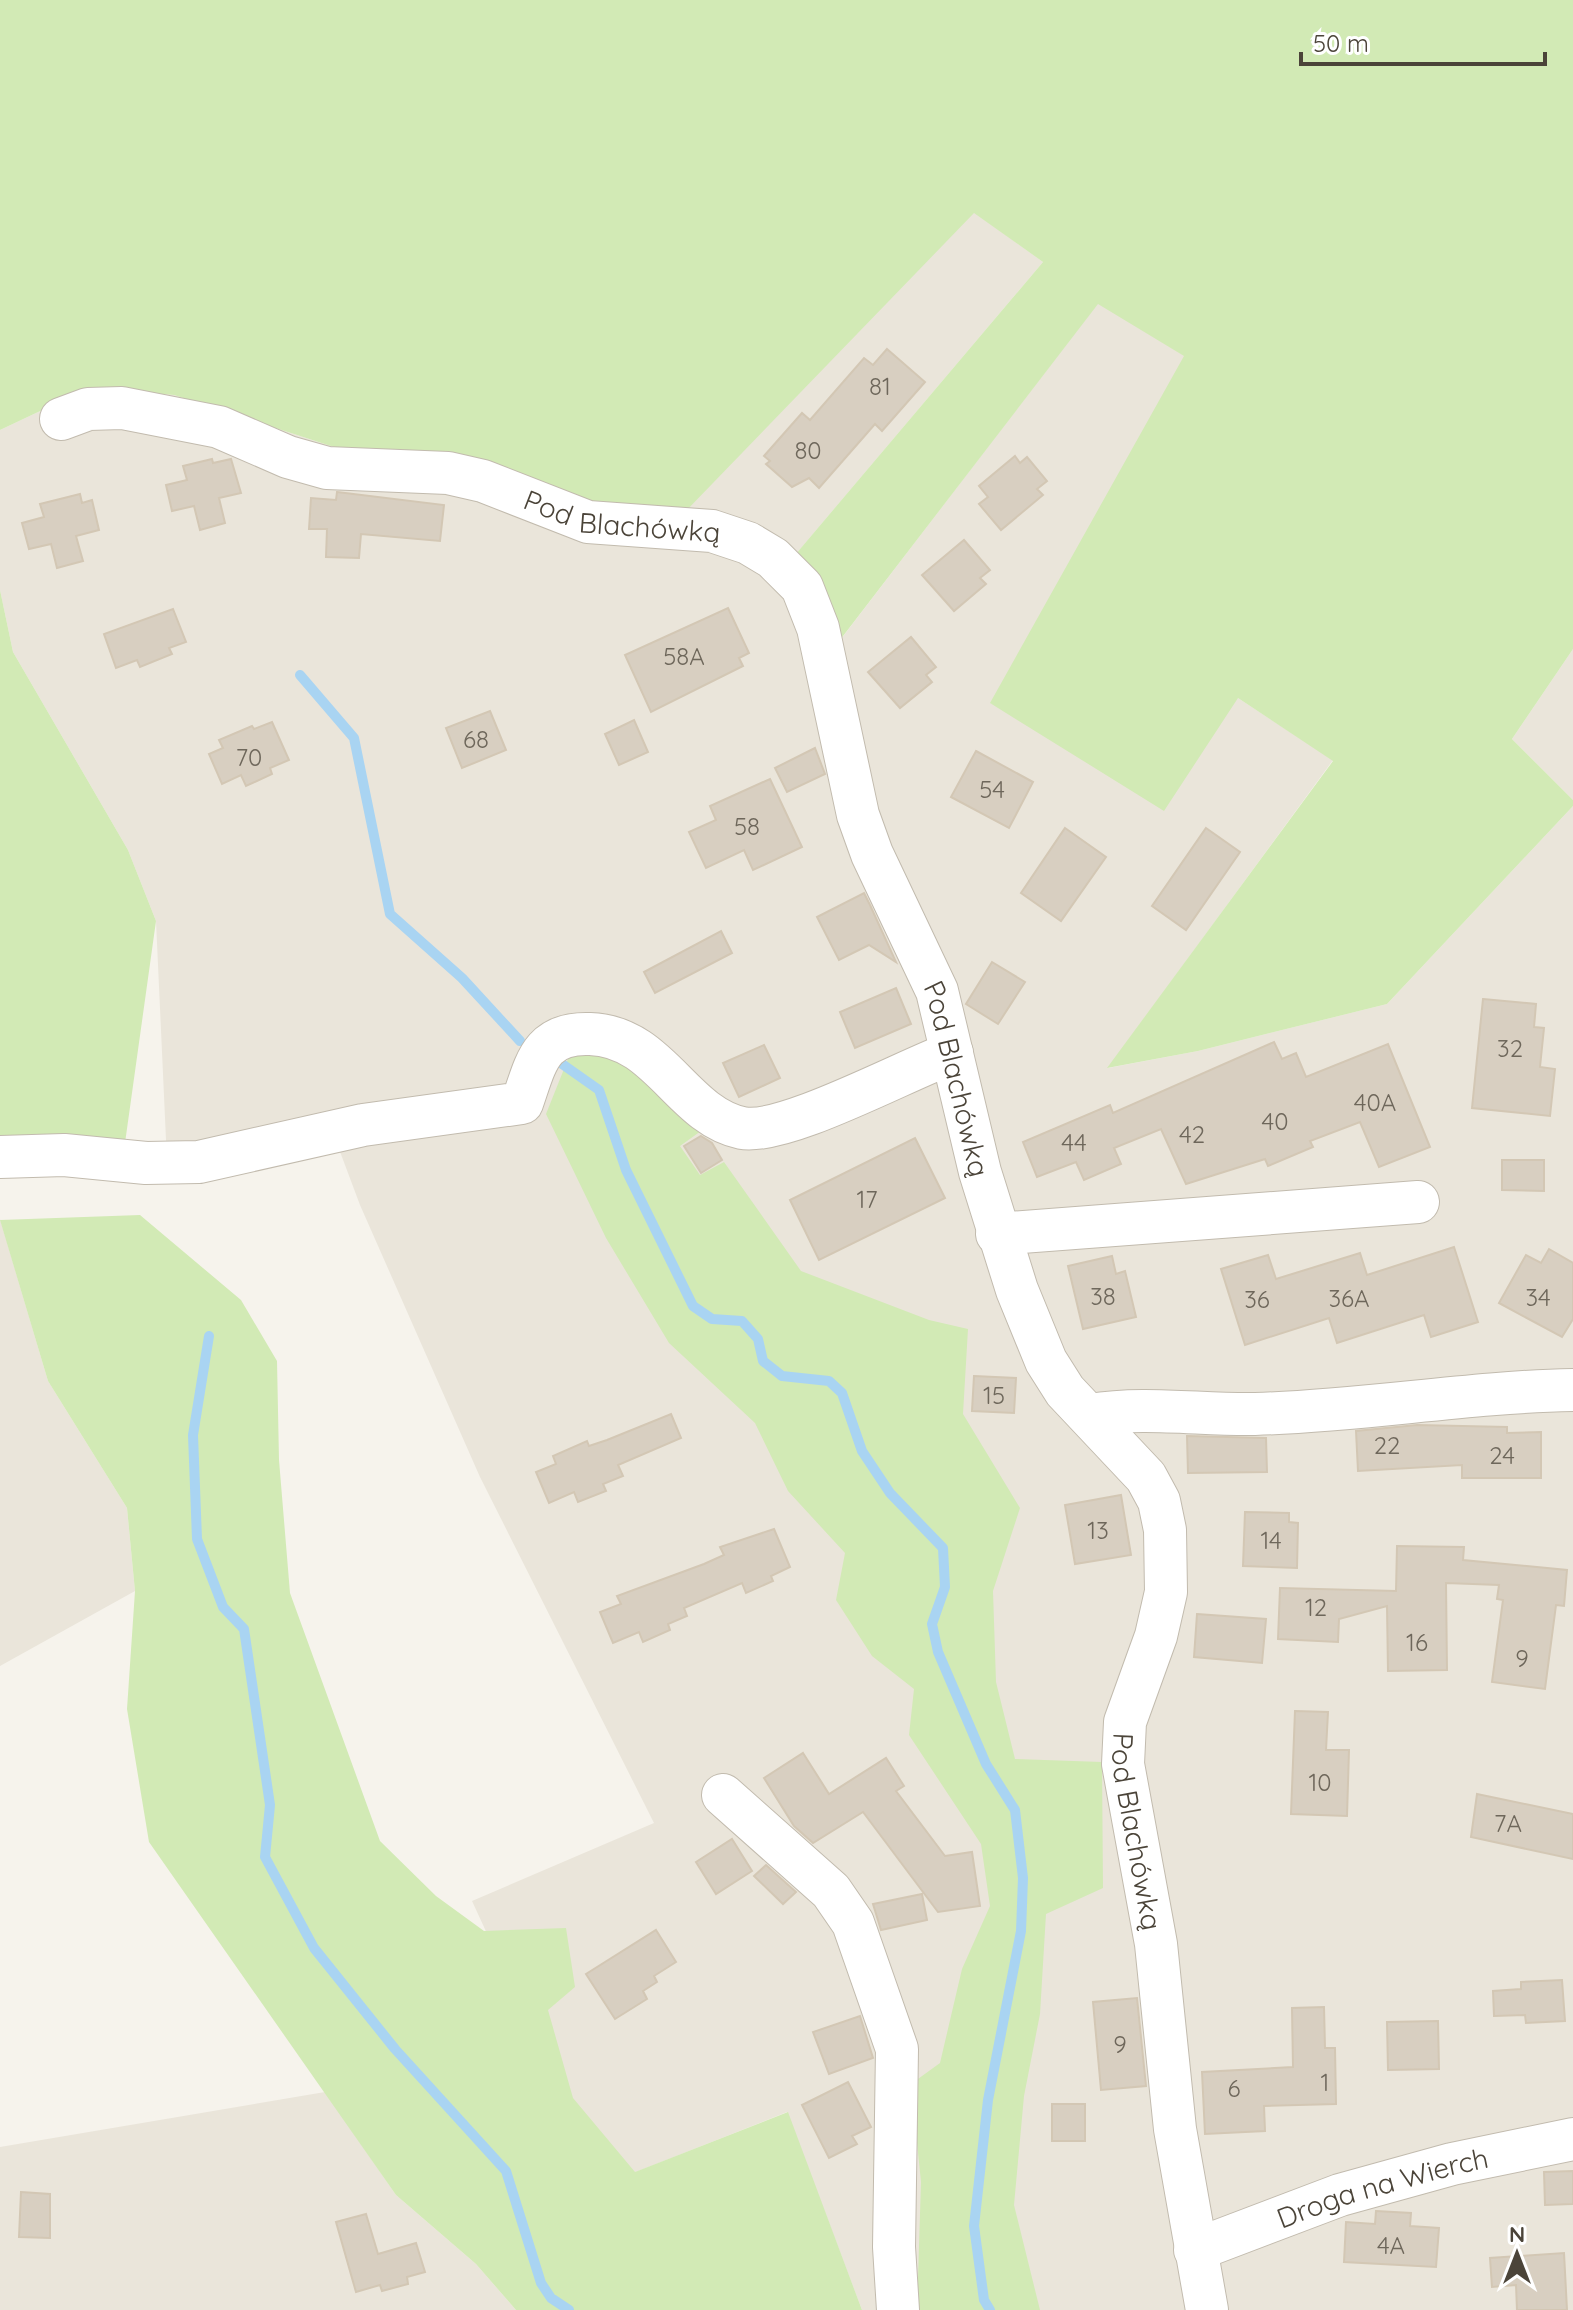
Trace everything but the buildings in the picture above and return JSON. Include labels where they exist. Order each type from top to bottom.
[{"type":"street","name":"Pod Blachówką","points":[[61,419],[88,409],[122,408],[157,414],[219,427],[288,457],[327,468],[448,473],[483,481],[588,522],[712,531],[748,543],[773,558],[802,587],[812,608],[858,815],[872,854],[937,991],[997,1234],[1046,1361],[1065,1391],[1146,1477],[1159,1501],[1165,1530],[1166,1592],[1156,1636],[1125,1722],[1123,1764],[1156,1944],[1175,2129],[1207,2310]]},
{"type":"street","points":[[0,1157],[64,1155],[146,1163],[199,1162],[363,1125],[522,1103],[543,1050],[553,1039],[580,1033],[611,1035],[643,1051],[706,1110],[741,1128],[773,1127],[804,1117],[905,1070],[952,1053]]},
{"type":"street","points":[[997,1234],[1418,1202]]},
{"type":"street","points":[[1090,1415],[1119,1410],[1255,1414],[1400,1405],[1514,1391],[1573,1390]]},
{"type":"street","points":[[723,1795],[831,1891],[853,1923],[893,2037],[899,2088],[894,2181],[898,2310]]},
{"type":"street","name":"Droga na Wierch","points":[[1195,2250],[1340,2195],[1452,2164],[1573,2139]]},
{"type":"shaded area","points":[[974,212],[1043,262],[796,554],[841,639],[1098,303],[1185,356],[991,704],[1238,698],[1333,760],[1108,1068],[1198,1051],[1387,1004],[1573,806],[1573,2310],[862,2310],[787,2112],[603,2185],[472,1901],[654,1823],[480,1477],[360,1205],[339,1149],[168,1183],[156,921],[128,850],[13,652],[0,590],[0,430],[89,388],[174,395],[340,449],[683,513]]},
{"type":"shaded area","points":[[1573,649],[1573,800],[1512,739]]},
{"type":"shaded area","points":[[0,1219],[48,1381],[127,1508],[135,1591],[0,1666]]},
{"type":"shaded area","points":[[325,2092],[396,2195],[476,2264],[516,2310],[0,2310],[0,2147]]},
{"type":"green space","points":[[0,0],[1573,0],[1573,649],[1512,739],[1573,800],[1573,806],[1387,1004],[1198,1051],[1107,1068],[1333,761],[1238,698],[1164,811],[990,703],[1184,356],[1098,304],[840,640],[795,555],[1043,262],[974,213],[684,513],[603,510],[340,449],[174,395],[89,388],[0,430]]},
{"type":"green space","points":[[0,590],[13,652],[128,850],[156,921],[125,1143],[0,1140]]},
{"type":"green space","points":[[572,1049],[614,1058],[682,1105],[701,1131],[680,1146],[700,1175],[724,1162],[801,1271],[929,1320],[968,1329],[963,1414],[1020,1508],[993,1591],[996,1682],[1015,1759],[1102,1762],[1103,1888],[1046,1914],[1040,2014],[1024,2096],[1014,2205],[1040,2310],[917,2310],[921,2182],[911,2084],[940,2063],[962,1969],[990,1906],[981,1844],[909,1735],[914,1689],[872,1656],[836,1600],[845,1553],[788,1491],[755,1423],[669,1343],[606,1238],[546,1114]]},
{"type":"green space","points":[[140,1215],[241,1300],[277,1361],[279,1460],[290,1593],[380,1841],[436,1896],[484,1931],[566,1928],[575,1987],[548,2010],[573,2098],[635,2172],[788,2112],[862,2310],[516,2310],[476,2264],[396,2195],[149,1842],[127,1709],[135,1591],[127,1508],[48,1381],[0,1220]]},
{"type":"waterway","points":[[300,675],[354,738],[390,914],[462,978],[520,1041]]},
{"type":"waterway","points":[[555,1059],[599,1090],[626,1170],[693,1306],[712,1319],[742,1321],[758,1339],[763,1361],[782,1376],[829,1381],[842,1393],[862,1451],[890,1493],[943,1548],[945,1587],[932,1624],[938,1652],[986,1764],[1015,1810],[1023,1878],[1021,1931],[988,2100],[974,2226],[984,2300],[990,2310]]},
{"type":"waterway","points":[[209,1336],[193,1435],[197,1539],[223,1607],[244,1629],[270,1805],[265,1857],[314,1948],[395,2049],[506,2171],[541,2283],[551,2298],[569,2310]]}]
